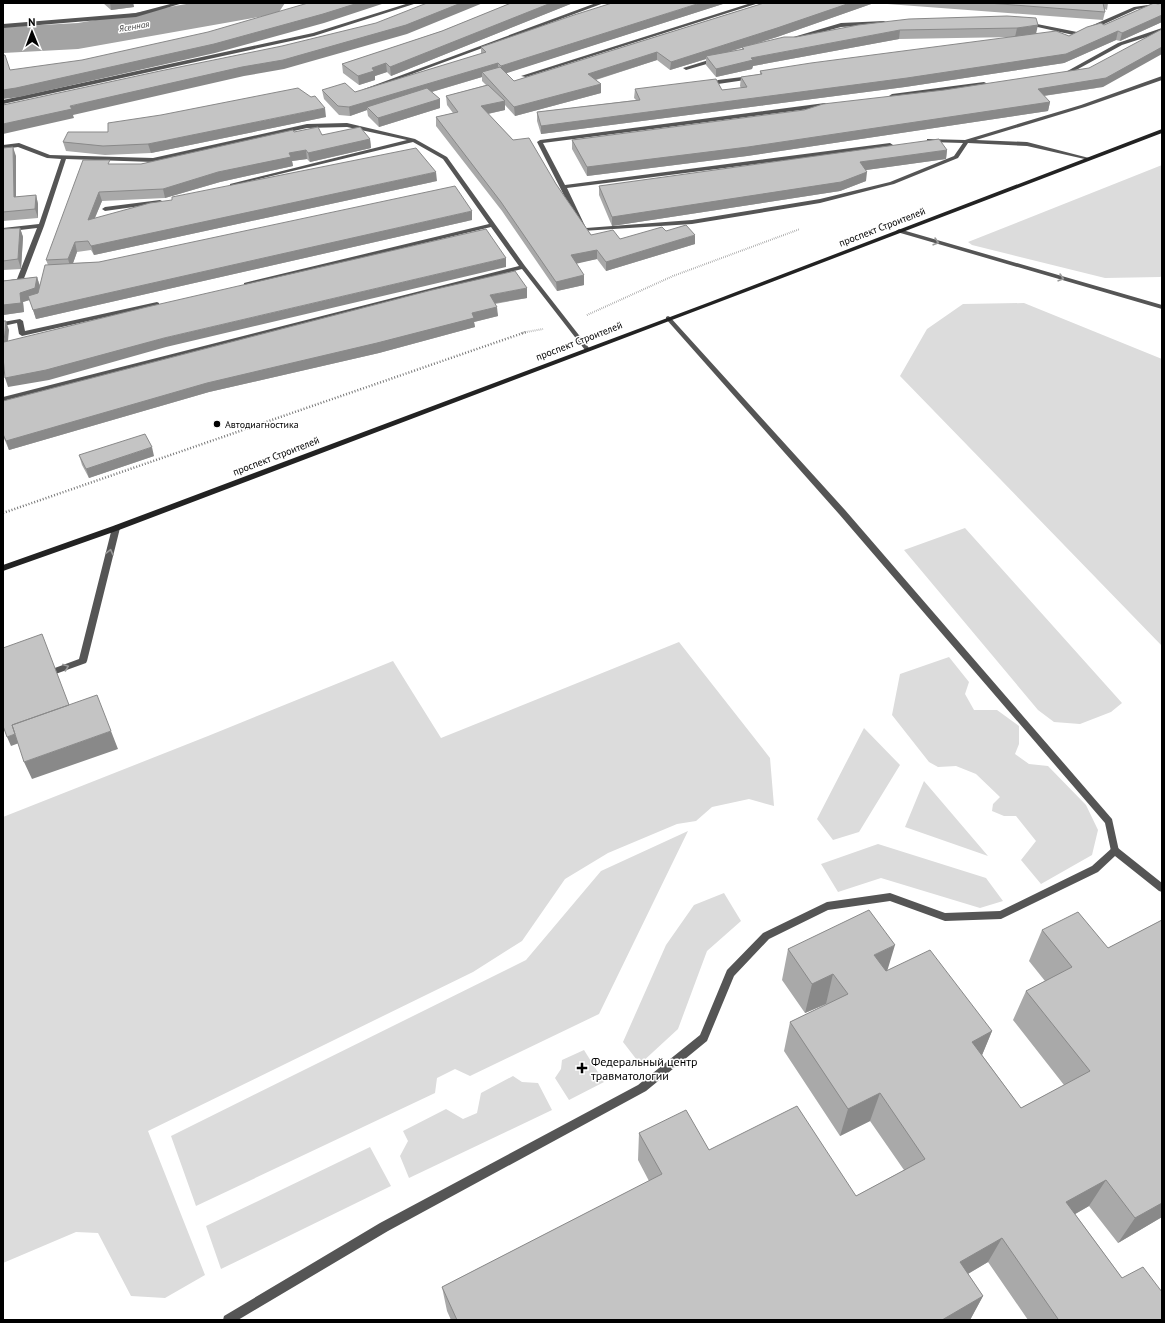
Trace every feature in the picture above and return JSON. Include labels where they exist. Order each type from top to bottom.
[{"type":"main road","name":"проспект Строителей","points":[[3,568],[116,528],[1162,131]]},
{"type":"street","points":[[3,26],[136,15],[180,3]]},
{"type":"street","points":[[3,102],[314,34],[414,3]]},
{"type":"street","points":[[364,91],[601,3]]},
{"type":"street","points":[[524,76],[756,3]]},
{"type":"street","points":[[1055,37],[1078,34],[1136,8],[1162,4]]},
{"type":"street","points":[[790,39],[841,25],[887,22]]},
{"type":"street","points":[[1024,23],[1078,34]]},
{"type":"street","points":[[1060,74],[1068,73],[1120,44],[1162,30]]},
{"type":"street","points":[[686,68],[723,58]]},
{"type":"street","points":[[718,82],[757,77]]},
{"type":"street","points":[[832,104],[540,142],[584,230],[692,222],[820,201],[892,183],[956,157],[967,141],[1083,106],[1162,78]]},
{"type":"street","points":[[887,97],[990,84]]},
{"type":"street","points":[[3,147],[19,145],[49,157],[153,160],[307,126],[347,125],[413,140],[445,158],[523,266],[587,349]]},
{"type":"street","points":[[228,186],[413,140]]},
{"type":"street","points":[[922,141],[937,140],[1027,144],[1087,159]]},
{"type":"street","points":[[563,187],[898,144]]},
{"type":"street","points":[[3,283],[20,281],[41,226],[64,158]]},
{"type":"street","points":[[456,186],[464,184]]},
{"type":"street","points":[[105,209],[166,201]]},
{"type":"street","points":[[238,286],[492,224]]},
{"type":"street","points":[[3,230],[41,226]]},
{"type":"street","points":[[899,231],[1162,307]]},
{"type":"street","points":[[3,399],[523,266]]},
{"type":"street","points":[[3,324],[20,321],[22,334],[161,304]]},
{"type":"street","points":[[668,318],[842,512],[1109,822],[1115,851],[1162,888]]},
{"type":"street","points":[[39,677],[83,661],[116,528]]},
{"type":"street","points":[[228,1320],[384,1227],[642,1088],[704,1038],[730,973],[766,936],[827,906],[890,897],[945,917],[1001,915],[1095,869],[1115,851]]},
{"type":"shaded area","points":[[1162,165],[1162,276],[1160,277],[1105,278],[972,245],[968,242]]},
{"type":"shaded area","points":[[1024,303],[1162,359],[1162,646],[900,376],[927,329],[963,304]]},
{"type":"shaded area","points":[[965,528],[1122,703],[1111,712],[1080,724],[1054,722],[1038,710],[904,550]]},
{"type":"shaded area","points":[[679,642],[770,758],[774,806],[749,799],[712,807],[696,821],[677,824],[608,853],[565,879],[522,941],[473,972],[148,1131],[205,1275],[165,1298],[131,1296],[98,1233],[76,1232],[3,1263],[3,817],[393,661],[441,738]]},
{"type":"shaded area","points":[[949,657],[969,682],[965,694],[974,710],[997,710],[1019,726],[1019,744],[1015,754],[1029,764],[1048,766],[1086,805],[1098,830],[1092,855],[1041,884],[1021,860],[1036,841],[1016,816],[1004,816],[992,811],[993,804],[1000,797],[976,774],[956,766],[938,767],[929,762],[892,715],[900,674]]},
{"type":"shaded area","points":[[864,728],[900,765],[859,832],[833,840],[817,819]]},
{"type":"shaded area","points":[[924,781],[988,856],[905,827]]},
{"type":"shaded area","points":[[688,831],[599,1014],[470,1076],[455,1069],[437,1078],[435,1093],[196,1206],[171,1136],[526,960],[601,871]]},
{"type":"shaded area","points":[[878,844],[986,878],[1003,901],[980,908],[881,878],[838,892],[821,864]]},
{"type":"shaded area","points":[[724,893],[741,921],[707,951],[678,1029],[640,1064],[623,1042],[666,945],[694,905]]},
{"type":"shaded area","points":[[584,1050],[604,1082],[569,1100],[555,1078],[561,1069],[562,1060]]},
{"type":"shaded area","points":[[513,1076],[522,1082],[538,1083],[552,1110],[409,1178],[400,1156],[408,1141],[403,1131],[446,1109],[463,1119],[477,1113],[481,1093]]},
{"type":"shaded area","points":[[370,1147],[391,1186],[221,1269],[206,1226]]},
{"type":"building","points":[[308,3],[358,3],[214,44],[3,90],[3,55],[5,55],[10,70],[82,60],[208,32]]},
{"type":"building","points":[[427,3],[461,3],[406,25],[283,60],[242,67],[70,106],[72,109],[3,124],[3,105],[282,46],[376,23]]},
{"type":"building","points":[[511,3],[551,3],[390,67],[386,63],[372,68],[374,71],[358,76],[342,64],[442,31]]},
{"type":"building","points":[[612,3],[700,3],[501,66],[498,63],[349,107],[338,106],[322,90],[345,83],[355,92],[486,52],[481,47]]},
{"type":"building","points":[[764,3],[850,3],[671,62],[657,52],[588,74],[601,84],[514,107],[482,72],[500,67],[514,81]]},
{"type":"building","points":[[988,3],[1103,3],[1105,12]]},
{"type":"building","points":[[1154,3],[1162,3],[1162,15],[1122,33],[1118,31],[1066,54],[907,78],[541,126],[537,112],[640,100],[635,89],[716,79],[722,90],[747,87],[741,77],[762,74],[760,71],[811,63],[1056,31],[1069,36],[1087,27],[1101,23],[1104,25]]},
{"type":"building","points":[[1007,16],[1036,18],[1038,25],[1017,28],[900,30],[751,58],[753,60],[716,69],[706,56],[744,49],[742,47],[784,37],[796,37],[858,25],[909,19]]},
{"type":"building","points":[[1162,29],[1162,47],[1106,78],[1038,89],[1050,102],[748,147],[587,167],[572,140],[804,110],[823,104],[944,90],[1089,68]]},
{"type":"building","points":[[488,85],[505,101],[481,106],[513,140],[529,138],[556,184],[591,235],[613,230],[620,239],[662,227],[666,231],[686,225],[695,235],[606,262],[597,250],[571,255],[584,275],[556,282],[501,202],[436,117],[458,112],[446,96]]},
{"type":"building","points":[[298,88],[311,97],[315,96],[325,108],[148,144],[103,146],[63,142],[68,132],[108,132],[108,123],[161,115]]},
{"type":"building","points":[[427,88],[440,99],[378,118],[367,107]]},
{"type":"building","points":[[318,127],[322,135],[360,127],[370,139],[308,153],[306,150],[289,153],[291,157],[218,172],[163,189],[99,192],[88,220],[150,203],[172,200],[172,197],[416,148],[436,172],[91,246],[88,241],[75,242],[68,259],[46,260],[83,160],[110,160],[108,164],[141,164],[293,130],[294,132]]},
{"type":"building","points":[[939,139],[947,150],[860,162],[867,172],[841,182],[612,217],[599,186]]},
{"type":"building","points":[[13,147],[14,197],[36,195],[35,209],[3,212],[3,148]]},
{"type":"building","points":[[455,186],[472,211],[33,310],[28,296],[38,293],[45,265],[99,262]]},
{"type":"building","points":[[20,228],[18,259],[3,261],[3,229]]},
{"type":"building","points":[[486,229],[506,258],[164,338],[46,370],[5,378],[3,357],[3,321],[6,321],[4,342],[147,307]]},
{"type":"building","points":[[515,271],[527,288],[490,295],[497,307],[472,313],[474,318],[377,343],[207,383],[6,441],[3,434],[3,401],[432,290]]},
{"type":"building","points":[[37,277],[35,288],[20,293],[21,303],[3,305],[3,281]]},
{"type":"building","points":[[145,434],[152,447],[86,469],[79,455]]},
{"type":"building","points":[[42,634],[69,705],[12,725],[15,734],[7,737],[3,726],[3,648]]},
{"type":"building","points":[[97,695],[111,731],[24,762],[12,725]]},
{"type":"building","points":[[869,910],[895,945],[874,955],[886,971],[930,950],[992,1031],[972,1042],[1021,1108],[1090,1071],[1026,991],[1072,967],[1042,930],[1078,912],[1108,948],[1162,920],[1162,1203],[1135,1218],[1106,1180],[1066,1202],[1122,1278],[1143,1267],[1162,1292],[1162,1320],[1056,1320],[1058,1319],[1002,1238],[960,1262],[983,1296],[942,1320],[457,1320],[442,1287],[662,1174],[639,1133],[686,1110],[709,1150],[797,1106],[856,1196],[925,1159],[880,1093],[848,1109],[790,1022],[848,994],[833,974],[812,984],[788,949]]},
{"type":"waterway","name":"Ясенная","points":[[3,40],[78,36],[264,3]]},
{"type":"place","name":"Автодиагностика","points":[[217,424]]},
{"type":"place","name":"Федеральный центр травматологии","points":[[582,1068]]}]
